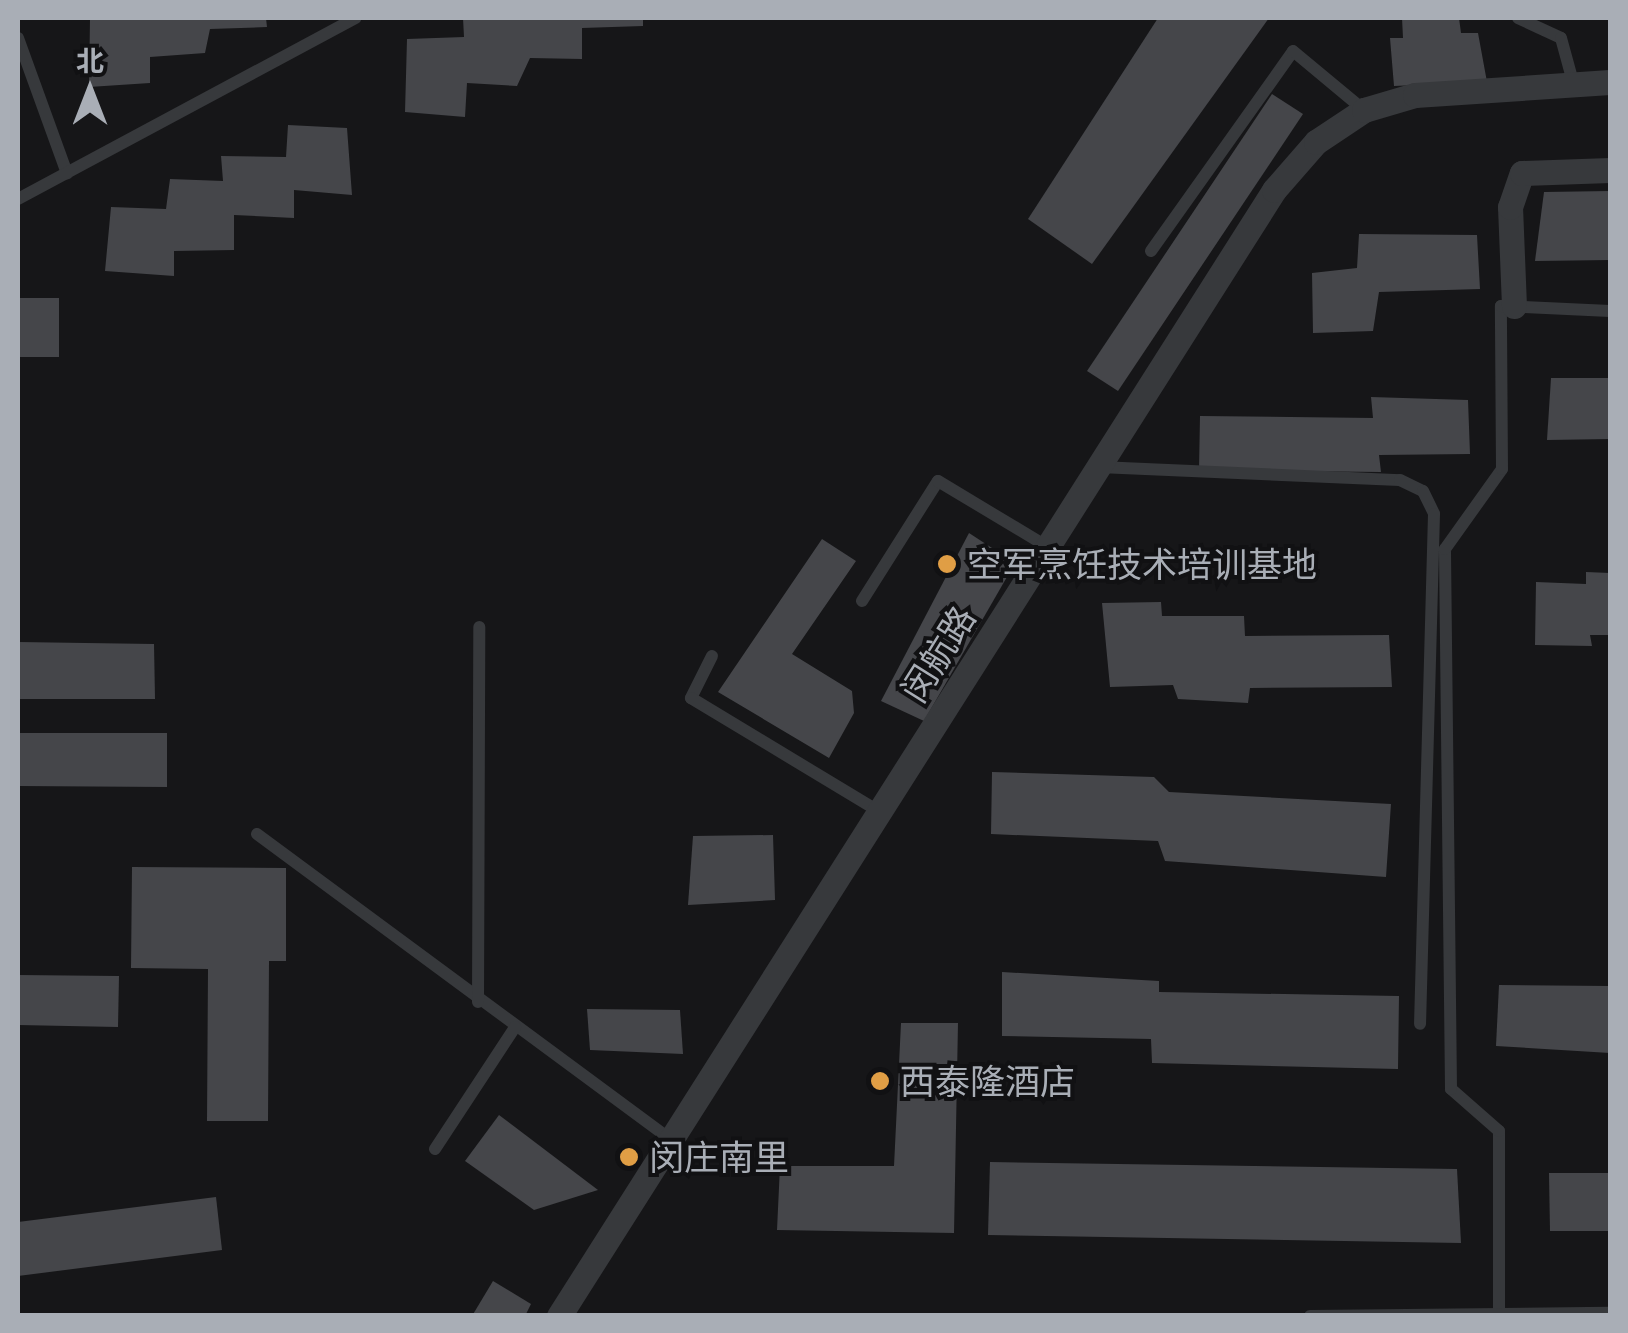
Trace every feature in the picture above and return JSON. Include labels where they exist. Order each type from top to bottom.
[{"type":"street","name":"闵航路","points":[[559,1316],[1274,190],[1316,142],[1364,110],[1415,95],[1610,82]]},
{"type":"street","points":[[1514,306],[1510,207],[1522,172],[1610,170]]},
{"type":"lane","points":[[18,199],[355,18]]},
{"type":"lane","points":[[1518,18],[1561,38],[1572,82]]},
{"type":"lane","points":[[18,38],[67,172]]},
{"type":"lane","points":[[1151,251],[1293,51],[1364,110]]},
{"type":"lane","points":[[1499,1314],[1499,1131],[1451,1089],[1444,549],[1502,468],[1502,306],[1610,310]]},
{"type":"lane","points":[[1099,467],[1400,480],[1423,491],[1434,514],[1420,1024]]},
{"type":"lane","points":[[862,601],[938,482],[1048,547]]},
{"type":"lane","points":[[478,1002],[479,627]]},
{"type":"lane","points":[[712,656],[692,698],[880,812]]},
{"type":"lane","points":[[257,834],[478,1002],[670,1139]]},
{"type":"lane","points":[[434,1150],[514,1028]]},
{"type":"lane","points":[[1310,1316],[1610,1312]]},
{"type":"building","points":[[90,18],[266,18],[267,27],[210,29],[205,53],[150,57],[150,83],[89,87]]},
{"type":"building","points":[[463,18],[643,18],[643,26],[582,28],[582,59],[530,58],[517,86],[467,83],[465,117],[405,112],[407,39],[464,37]]},
{"type":"building","points":[[1158,18],[1269,18],[1092,264],[1028,219]]},
{"type":"building","points":[[1402,18],[1459,18],[1461,33],[1478,33],[1487,82],[1394,86],[1390,38],[1403,38]]},
{"type":"building","points":[[1272,94],[1303,114],[1118,391],[1087,371]]},
{"type":"building","points":[[288,125],[347,128],[352,195],[294,190],[294,218],[234,215],[234,250],[174,251],[174,276],[105,271],[111,207],[166,209],[170,179],[223,181],[221,156],[286,157]]},
{"type":"building","points":[[1610,191],[1610,260],[1535,261],[1544,192]]},
{"type":"building","points":[[1359,234],[1477,235],[1480,289],[1379,292],[1373,331],[1313,333],[1312,273],[1357,268]]},
{"type":"building","points":[[18,298],[59,298],[59,357],[18,357]]},
{"type":"building","points":[[1551,378],[1610,378],[1610,439],[1547,440]]},
{"type":"building","points":[[1371,397],[1468,400],[1470,454],[1379,455],[1381,472],[1199,470],[1200,416],[1373,418]]},
{"type":"building","points":[[969,533],[1015,563],[924,721],[881,701]]},
{"type":"building","points":[[822,539],[856,561],[792,654],[852,691],[854,713],[829,758],[718,692]]},
{"type":"building","points":[[1586,572],[1610,573],[1610,635],[1590,635],[1592,646],[1535,645],[1536,582],[1586,584]]},
{"type":"building","points":[[1161,602],[1162,616],[1244,616],[1245,636],[1389,635],[1392,687],[1250,688],[1248,703],[1178,699],[1173,685],[1110,687],[1102,603]]},
{"type":"building","points":[[18,642],[154,644],[155,699],[18,699]]},
{"type":"building","points":[[18,733],[167,733],[167,787],[18,786]]},
{"type":"building","points":[[992,772],[1154,777],[1169,792],[1391,804],[1386,877],[1165,861],[1158,841],[991,834]]},
{"type":"building","points":[[773,835],[775,900],[688,905],[693,836]]},
{"type":"building","points":[[132,867],[286,868],[286,961],[269,961],[268,1121],[207,1121],[208,969],[131,968]]},
{"type":"building","points":[[1002,972],[1159,981],[1159,992],[1399,996],[1398,1069],[1152,1063],[1151,1039],[1002,1036]]},
{"type":"building","points":[[18,975],[119,976],[118,1027],[18,1025]]},
{"type":"building","points":[[1499,985],[1610,986],[1610,1053],[1496,1046]]},
{"type":"building","points":[[587,1009],[680,1010],[683,1054],[590,1050]]},
{"type":"building","points":[[901,1023],[958,1023],[954,1233],[777,1230],[780,1166],[894,1166]]},
{"type":"building","points":[[499,1115],[598,1190],[534,1210],[465,1161]]},
{"type":"building","points":[[990,1162],[1457,1169],[1461,1243],[988,1235]]},
{"type":"building","points":[[1549,1173],[1610,1173],[1610,1231],[1550,1231]]},
{"type":"building","points":[[216,1197],[222,1250],[18,1276],[18,1222]]},
{"type":"building","points":[[493,1281],[531,1304],[525,1316],[472,1316]]},
{"type":"place","name":"空军烹饪技术培训基地","points":[[947,564]]},
{"type":"place","name":"西泰隆酒店","points":[[880,1081]]},
{"type":"place","name":"闵庄南里","points":[[629,1157]]}]
